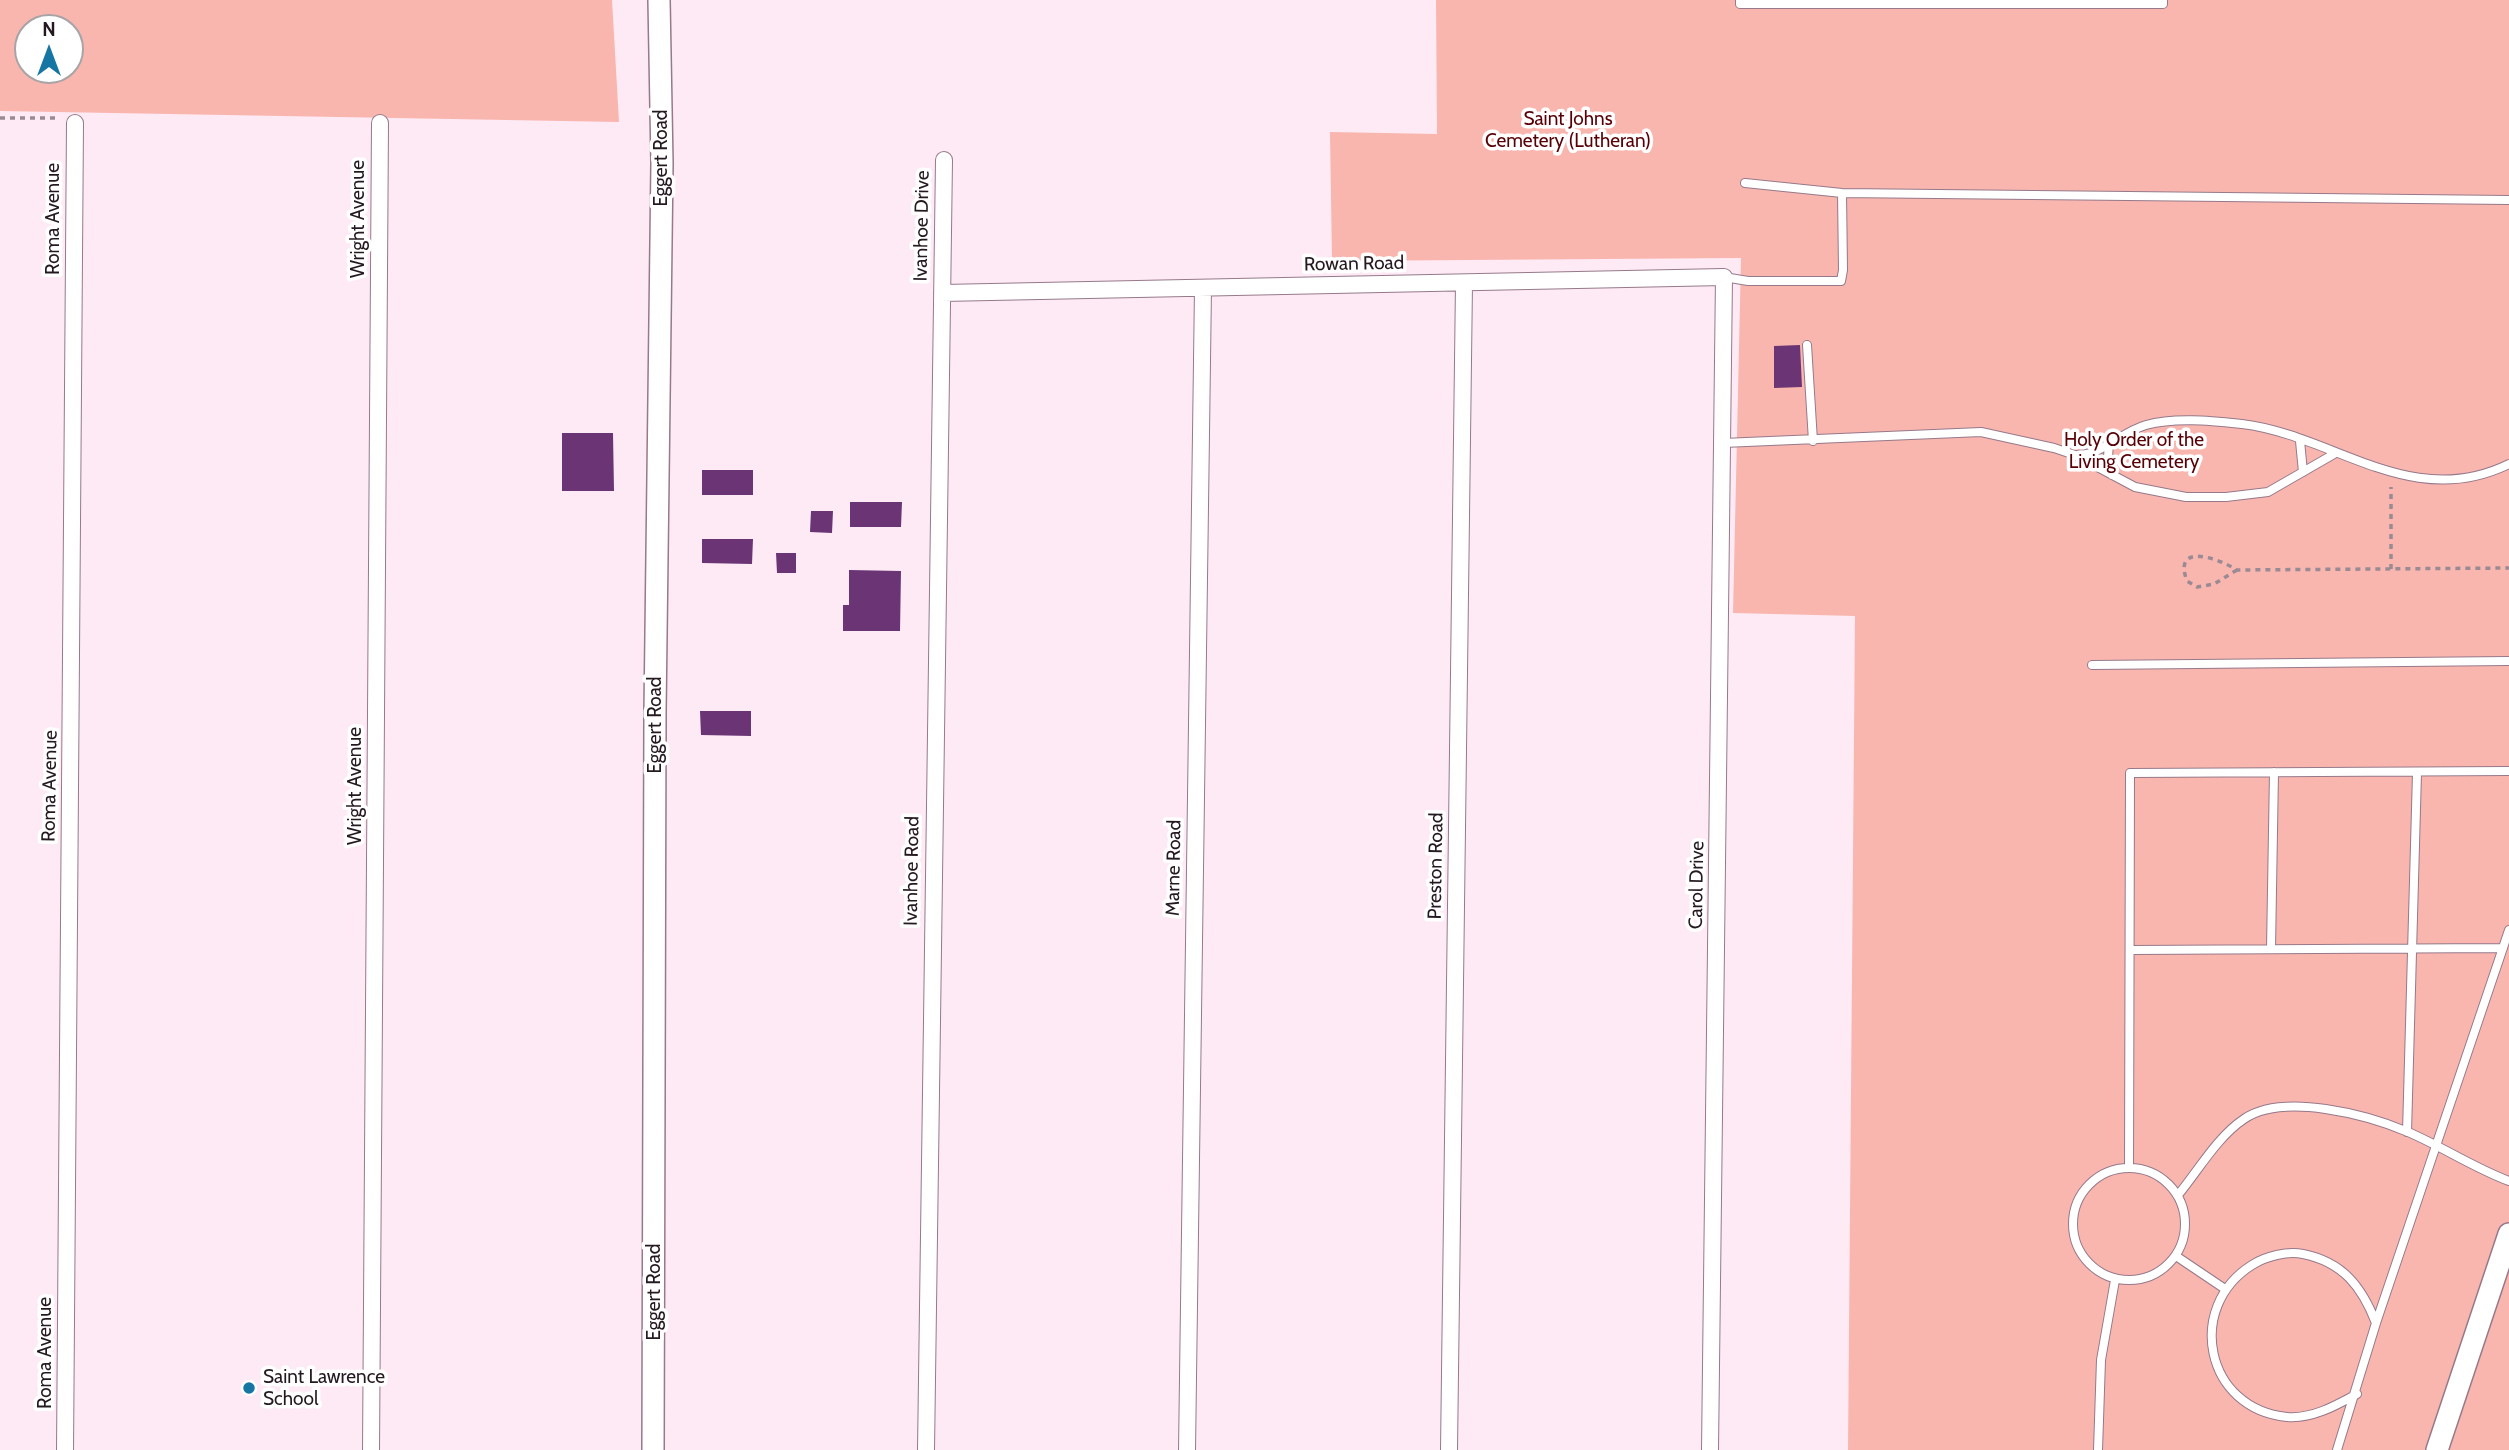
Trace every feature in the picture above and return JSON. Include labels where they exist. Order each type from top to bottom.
[{"type":"street","name":"Eggert Road","points":[[653,1450],[655,712],[662,163],[659,0]]},
{"type":"street","name":"Roma Avenue","points":[[65,1450],[75,123]]},
{"type":"street","name":"Wright Avenue","points":[[371,1450],[380,123]]},
{"type":"street","name":"Ivanhoe Drive","points":[[942,293],[944,160]]},
{"type":"street","name":"Rowan Road","points":[[942,293],[1724,277]]},
{"type":"street","name":"Carol Drive","points":[[1710,1450],[1724,277]]},
{"type":"street","name":"Preston Road","points":[[1449,1450],[1464,282]]},
{"type":"street","name":"Marne Road","points":[[1187,1450],[1203,288]]},
{"type":"street","name":"Ivanhoe Road","points":[[926,1450],[942,293]]},
{"type":"street","points":[[2437,1450],[2509,1234]]},
{"type":"lane","points":[[1740,0],[1740,4],[2163,4],[2163,0]]},
{"type":"lane","points":[[1745,183],[1842,193],[2509,200]]},
{"type":"lane","points":[[1724,277],[1748,281],[1841,281],[1842,193]]},
{"type":"lane","points":[[1807,345],[1813,441]]},
{"type":"lane","points":[[2075,456],[2092,453],[2119,436],[2147,425],[2200,421],[2244,425],[2395,474],[2419,478],[2463,477],[2491,472],[2509,464]]},
{"type":"lane","points":[[1723,443],[1981,432],[2018,439],[2075,456],[2154,493],[2207,497],[2268,492],[2334,454]]},
{"type":"lane","points":[[2300,441],[2303,472]]},
{"type":"lane","points":[[2109,444],[2108,457],[2112,475]]},
{"type":"lane","points":[[2092,665],[2509,661]]},
{"type":"lane","points":[[2129,1168],[2130,774],[2509,771]]},
{"type":"lane","points":[[2271,949],[2274,772]]},
{"type":"lane","points":[[2407,1132],[2417,773]]},
{"type":"lane","points":[[2337,1450],[2357,1394],[2376,1323],[2438,1147],[2509,930]]},
{"type":"lane","points":[[2131,950],[2412,946],[2503,948]]},
{"type":"lane","points":[[2178,1195],[2221,1140],[2244,1119],[2266,1108],[2291,1105],[2316,1107],[2407,1132],[2509,1181]]},
{"type":"lane","points":[[2129,1168],[2157,1175],[2178,1195],[2186,1220],[2182,1245],[2176,1256],[2160,1272],[2138,1280],[2115,1280],[2094,1269],[2079,1252],[2072,1229],[2073,1218],[2075,1206],[2087,1186],[2106,1172],[2129,1168]]},
{"type":"lane","points":[[2357,1394],[2312,1415],[2288,1417],[2263,1412],[2242,1399],[2225,1382],[2213,1348],[2214,1311],[2225,1289],[2239,1273],[2257,1262],[2277,1255],[2299,1253],[2320,1258],[2339,1267],[2355,1281],[2376,1323]]},
{"type":"lane","points":[[2176,1256],[2225,1289]]},
{"type":"lane","points":[[2098,1450],[2101,1360],[2115,1280]]},
{"type":"path","points":[[0,118],[75,118],[75,123]]},
{"type":"path","points":[[2391,569],[2391,486],[2395,474]]},
{"type":"path","points":[[2236,570],[2214,584],[2197,587],[2186,581],[2184,569],[2188,560],[2195,555],[2208,557],[2236,570],[2509,568]]},
{"type":"green space","points":[[0,0],[612,0],[619,122],[0,111]]},
{"type":"green space","points":[[1436,0],[2509,0],[2509,1450],[1848,1450],[1855,616],[1733,613],[1741,258],[1332,261],[1330,132],[1437,134]]},
{"type":"building","points":[[1800,345],[1802,387],[1774,388],[1774,346]]},
{"type":"building","points":[[562,433],[613,433],[614,491],[562,491]]},
{"type":"building","points":[[702,470],[753,470],[753,495],[702,495]]},
{"type":"building","points":[[850,502],[902,502],[901,527],[850,527]]},
{"type":"building","points":[[811,511],[833,511],[832,533],[810,532]]},
{"type":"building","points":[[702,539],[753,539],[752,564],[702,563]]},
{"type":"building","points":[[776,553],[796,553],[796,573],[777,573]]},
{"type":"building","points":[[849,570],[901,571],[900,631],[843,631],[843,605],[849,605]]},
{"type":"building","points":[[700,711],[751,711],[751,736],[701,735]]},
{"type":"place","name":"Saint Lawrence School","points":[[249,1388]]},
{"type":"park label","name":"Saint Johns Cemetery (Lutheran)","points":[[1568,130]]},
{"type":"park label","name":"Holy Order of the Living Cemetery","points":[[2134,451]]}]
